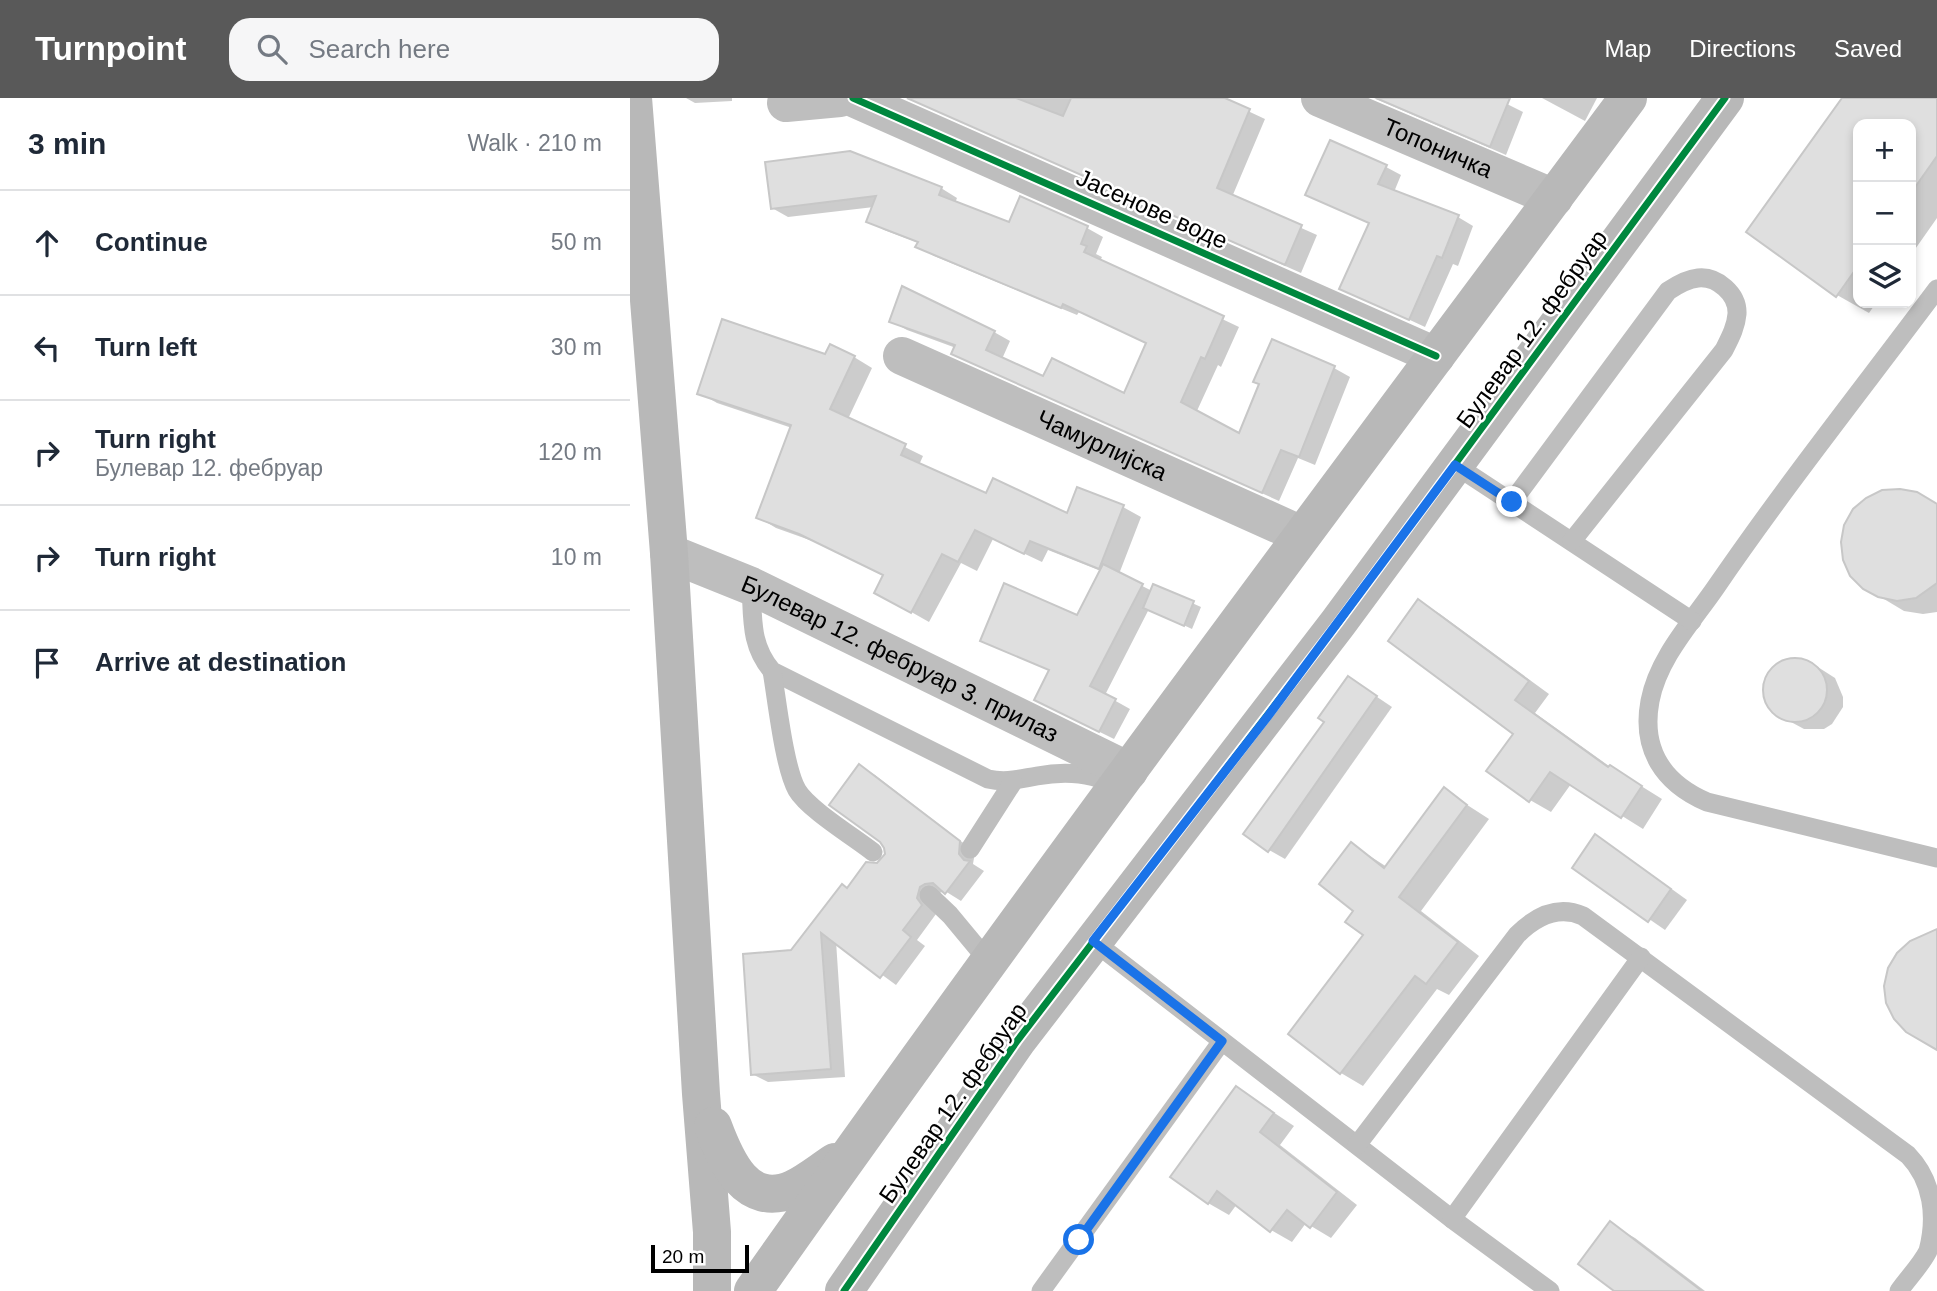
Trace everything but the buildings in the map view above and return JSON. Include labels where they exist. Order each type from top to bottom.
[{"type":"main road","points":[[633,98],[669,553],[701,1094],[712,1232],[712,1291]]},
{"type":"main road","points":[[753,1291],[1123,779],[1628,98]]},
{"type":"main road","name":"Булевар 12. фебруар","points":[[844,1291],[1017,1041],[1268,716],[1725,98]]},
{"type":"main road","points":[[701,1094],[731,1168],[751,1187],[764,1193],[778,1194],[793,1189],[854,1148]]},
{"type":"street","points":[[786,103],[840,98]]},
{"type":"street","name":"Јасенове воде","points":[[853,98],[1436,356]]},
{"type":"street","name":"Топоничка","points":[[1320,98],[1554,198]]},
{"type":"street","name":"Чамурлијска","points":[[902,356],[1302,535]]},
{"type":"street","name":"Булевар 12. фебруар 3. прилаз","points":[[669,553],[751,586],[1123,779]]},
{"type":"lane","points":[[1512,502],[1668,291],[1682,282],[1698,278],[1721,283],[1729,291],[1737,310],[1734,330],[1724,350],[1572,541]]},
{"type":"lane","points":[[1937,289],[1733,562],[1668,656],[1650,701],[1650,738],[1661,767],[1686,793],[1707,802],[1937,858]]},
{"type":"lane","points":[[1455,465],[1692,621]]},
{"type":"lane","points":[[751,586],[755,642],[762,659],[772,671],[988,779],[1013,782],[1038,776],[1088,775],[1104,779],[1123,779]]},
{"type":"lane","points":[[772,671],[796,789],[806,801],[873,852]]},
{"type":"lane","points":[[970,849],[1013,782]]},
{"type":"lane","points":[[934,895],[989,962]]},
{"type":"lane","points":[[1356,1145],[1517,935],[1536,919],[1563,910],[1573,911],[1641,957],[1897,1147],[1920,1167],[1930,1189],[1936,1220],[1932,1245],[1899,1291]]},
{"type":"lane","points":[[1093,941],[1452,1219],[1550,1291]]},
{"type":"lane","points":[[1452,1219],[1641,957]]},
{"type":"lane","points":[[1041,1291],[1222,1041]]},
{"type":"cycle path","points":[[853,98],[1436,356]]},
{"type":"cycle path","points":[[844,1291],[1017,1041],[1338,623],[1725,98]]},
{"type":"route","points":[[1079,1240],[1222,1041],[1093,941],[1268,716],[1455,465],[1512,502]]}]
